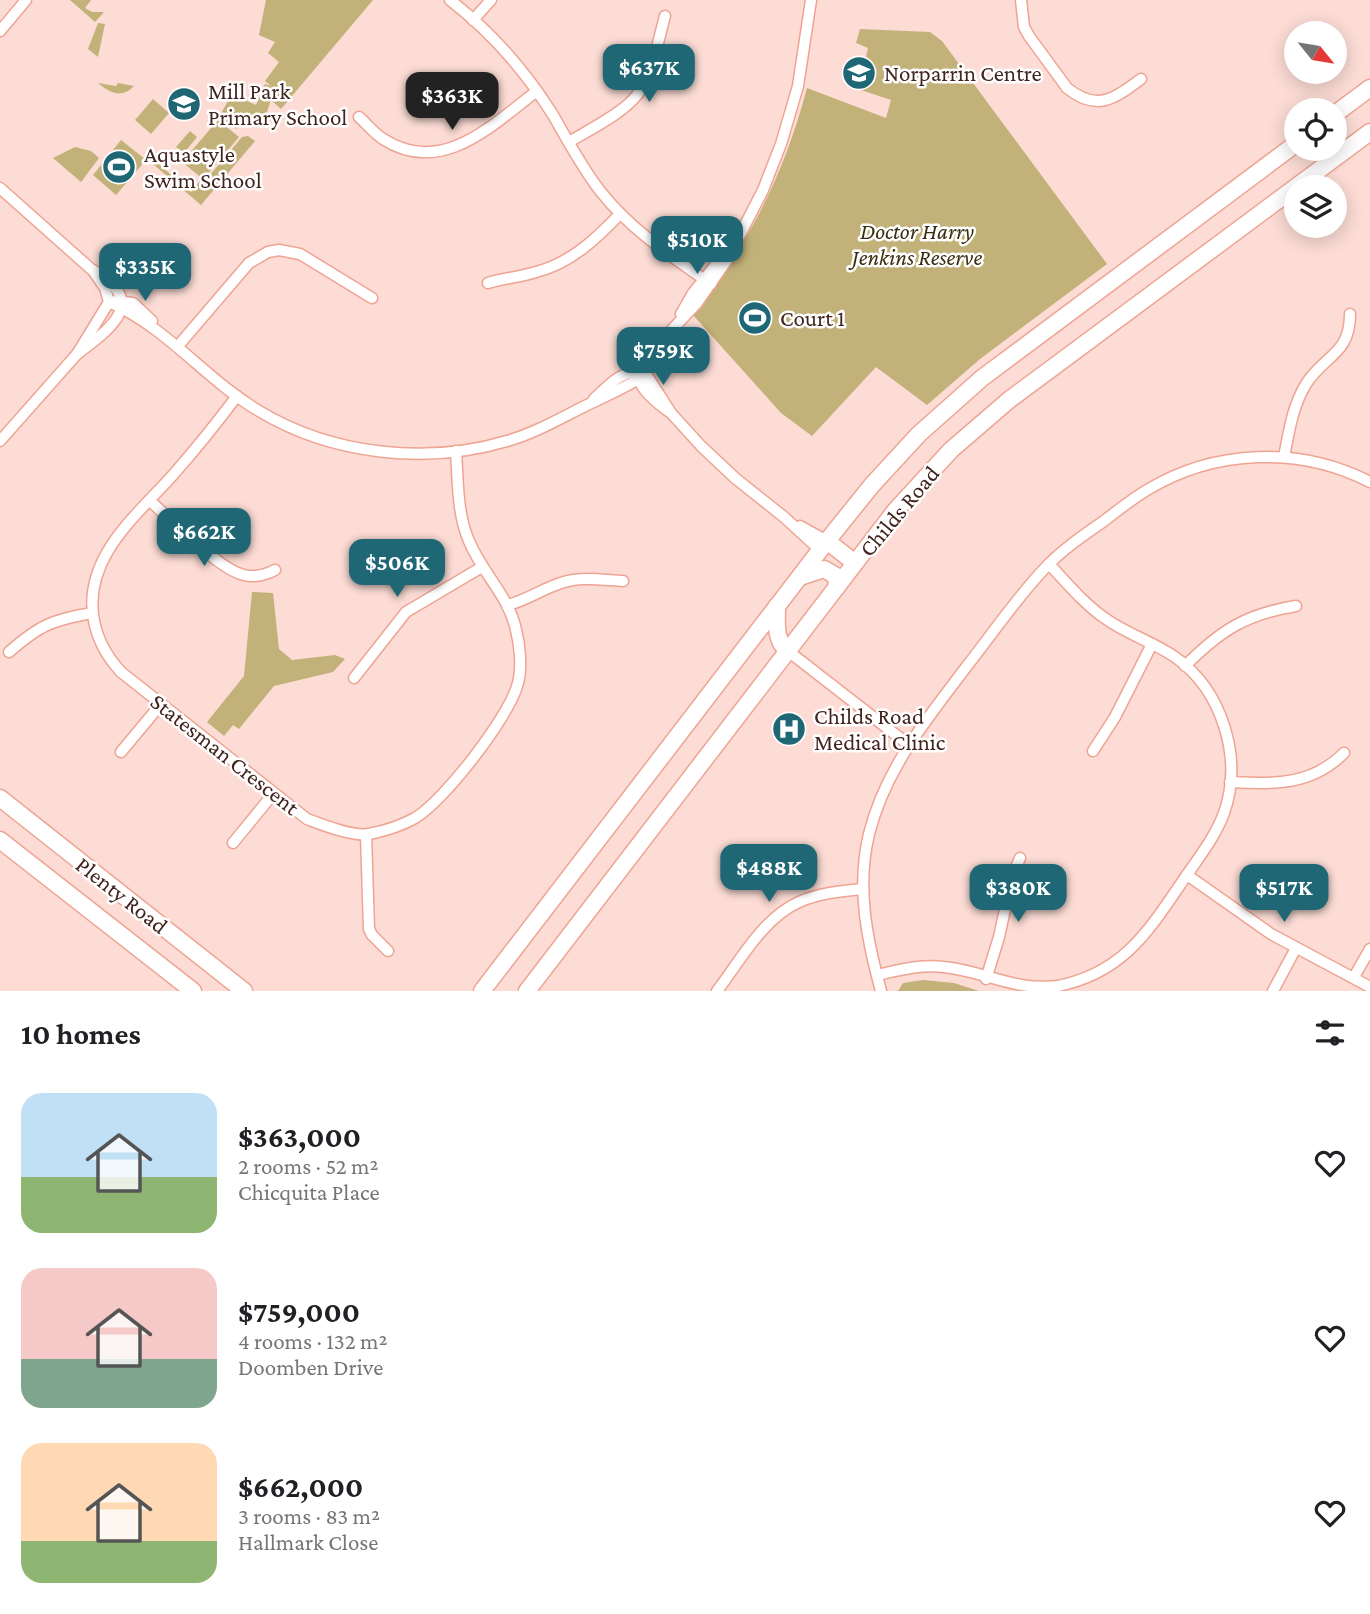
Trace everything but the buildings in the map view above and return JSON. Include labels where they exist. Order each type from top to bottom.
[{"type":"main road","points":[[1347,105],[1370,89]]},
{"type":"main road","name":"Childs Road","points":[[527,991],[895,511],[951,450],[1009,400],[1370,132]]},
{"type":"main road","name":"Childs Road","points":[[482,991],[823,546],[872,485],[919,435],[982,378],[1284,153]]},
{"type":"main road","points":[[823,546],[852,567]]},
{"type":"main road","points":[[800,577],[824,569],[836,576],[837,587]]},
{"type":"main road","points":[[777,606],[777,632],[781,645],[788,651]]},
{"type":"main road","name":"Plenty Road","points":[[0,798],[244,991]]},
{"type":"main road","name":"Plenty Road","points":[[0,840],[192,991]]},
{"type":"street","points":[[0,31],[26,0]]},
{"type":"street","points":[[450,0],[516,64],[537,91],[600,191],[620,214],[707,282]]},
{"type":"street","points":[[473,20],[491,0]]},
{"type":"street","points":[[640,375],[666,336],[697,303],[707,282],[727,260],[762,190],[790,118],[804,55],[811,0]]},
{"type":"street","points":[[1021,0],[1024,27],[1029,36],[1075,95],[1085,100],[1105,101],[1119,95],[1141,79]]},
{"type":"street","points":[[569,142],[622,109],[638,94],[647,76],[665,16]]},
{"type":"street","points":[[359,117],[379,136],[395,145],[417,151],[444,151],[474,138],[537,91]]},
{"type":"street","points":[[0,188],[91,269],[115,284],[121,304],[117,318],[105,333],[77,354]]},
{"type":"street","points":[[488,283],[540,272],[560,263],[589,245],[620,214]]},
{"type":"street","points":[[178,346],[249,263],[268,252],[279,250],[300,254],[372,298]]},
{"type":"street","points":[[0,442],[77,354],[109,302],[105,288],[91,269]]},
{"type":"street","points":[[109,302],[121,304],[164,334],[237,397],[281,423],[332,442],[396,453],[481,448],[527,435],[586,406],[615,381],[631,372],[640,375],[671,413],[720,464],[823,546]]},
{"type":"street","points":[[1284,457],[1296,403],[1307,382],[1344,344],[1350,328],[1350,314]]},
{"type":"street","name":"Statesman Crescent","points":[[237,397],[206,438],[103,556],[93,586],[92,613],[100,643],[113,664],[307,820],[366,835]]},
{"type":"street","points":[[388,951],[369,929],[366,835],[397,826],[415,817],[445,791],[506,710],[518,683],[517,631],[508,605],[482,567],[469,541],[463,521],[456,451]]},
{"type":"street","points":[[881,991],[869,944],[863,889],[868,837],[874,816],[889,779],[909,745],[1026,589],[1049,564],[1133,499],[1173,476],[1230,459],[1284,457],[1340,469],[1370,482]]},
{"type":"street","points":[[150,501],[232,571],[263,576],[275,570]]},
{"type":"street","points":[[877,975],[930,966],[961,970],[1015,986],[1045,990],[1092,976],[1123,958],[1147,933],[1218,828],[1228,799],[1231,762],[1223,721],[1206,690],[1185,666],[1152,644],[1105,619],[1049,564]]},
{"type":"street","points":[[354,678],[406,612],[482,567]]},
{"type":"street","points":[[508,605],[531,598],[563,582],[588,579],[623,581]]},
{"type":"street","points":[[1185,666],[1218,635],[1244,619],[1270,610],[1296,606]]},
{"type":"street","points":[[9,652],[46,624],[57,619],[92,613]]},
{"type":"street","points":[[1093,751],[1115,717],[1152,644]]},
{"type":"street","points":[[788,651],[909,745]]},
{"type":"street","points":[[121,752],[161,704]]},
{"type":"street","points":[[1230,782],[1289,782],[1318,774],[1344,753]]},
{"type":"street","points":[[233,843],[273,794]]},
{"type":"street","points":[[986,979],[999,937],[1012,877],[1020,858]]},
{"type":"street","points":[[1187,875],[1245,917],[1296,948],[1370,987]]},
{"type":"street","points":[[717,991],[763,932],[784,911],[796,903],[827,893],[863,889]]},
{"type":"street","points":[[1273,991],[1296,948]]},
{"type":"street","points":[[1353,977],[1370,949]]},
{"type":"green space","points":[[70,0],[91,0],[85,8],[92,12],[104,12],[95,22]]},
{"type":"green space","points":[[266,0],[373,0],[281,109],[271,100],[262,126],[250,121],[251,116],[246,126],[240,124],[236,129],[220,115],[232,94],[256,105],[265,84],[271,86],[265,81],[279,62],[268,53],[275,42],[259,35]]},
{"type":"green space","points":[[98,23],[105,24],[98,57],[88,49]]},
{"type":"green space","name":"Doctor Harry Jenkins Reserve","points":[[860,29],[930,32],[942,41],[1107,264],[980,359],[927,405],[876,367],[812,436],[781,413],[693,315],[731,261],[762,208],[787,151],[807,88],[886,118],[891,100],[861,90],[868,48],[856,43]]},
{"type":"green space","points":[[98,83],[134,86],[125,92],[116,93]]},
{"type":"green space","points":[[153,99],[169,113],[151,134],[135,120]]},
{"type":"green space","points":[[218,120],[239,137],[203,179],[182,162]]},
{"type":"green space","points":[[190,131],[197,137],[184,153],[176,147]]},
{"type":"green space","points":[[248,136],[255,141],[201,205],[153,164],[155,161],[191,192],[200,181],[204,182],[242,137]]},
{"type":"green space","name":"Aquastyle Swim School","points":[[121,140],[146,160],[116,195],[93,175]]},
{"type":"green space","points":[[75,147],[91,151],[99,158],[81,182],[53,158]]},
{"type":"green space","points":[[252,592],[273,593],[279,649],[292,660],[335,655],[345,659],[333,672],[274,686],[239,729],[233,725],[224,736],[207,722],[244,676]]},
{"type":"green space","points":[[923,980],[954,983],[979,991],[898,991],[903,983]]},
{"type":"place","name":"Norparrin Centre","points":[[859,73]]},
{"type":"place","name":"Mill Park Primary School","points":[[184,104]]},
{"type":"place","name":"Aquastyle Swim School","points":[[119,167]]},
{"type":"place","name":"Court 1","points":[[755,318]]},
{"type":"place","name":"Childs Road Medical Clinic","points":[[789,729]]}]
